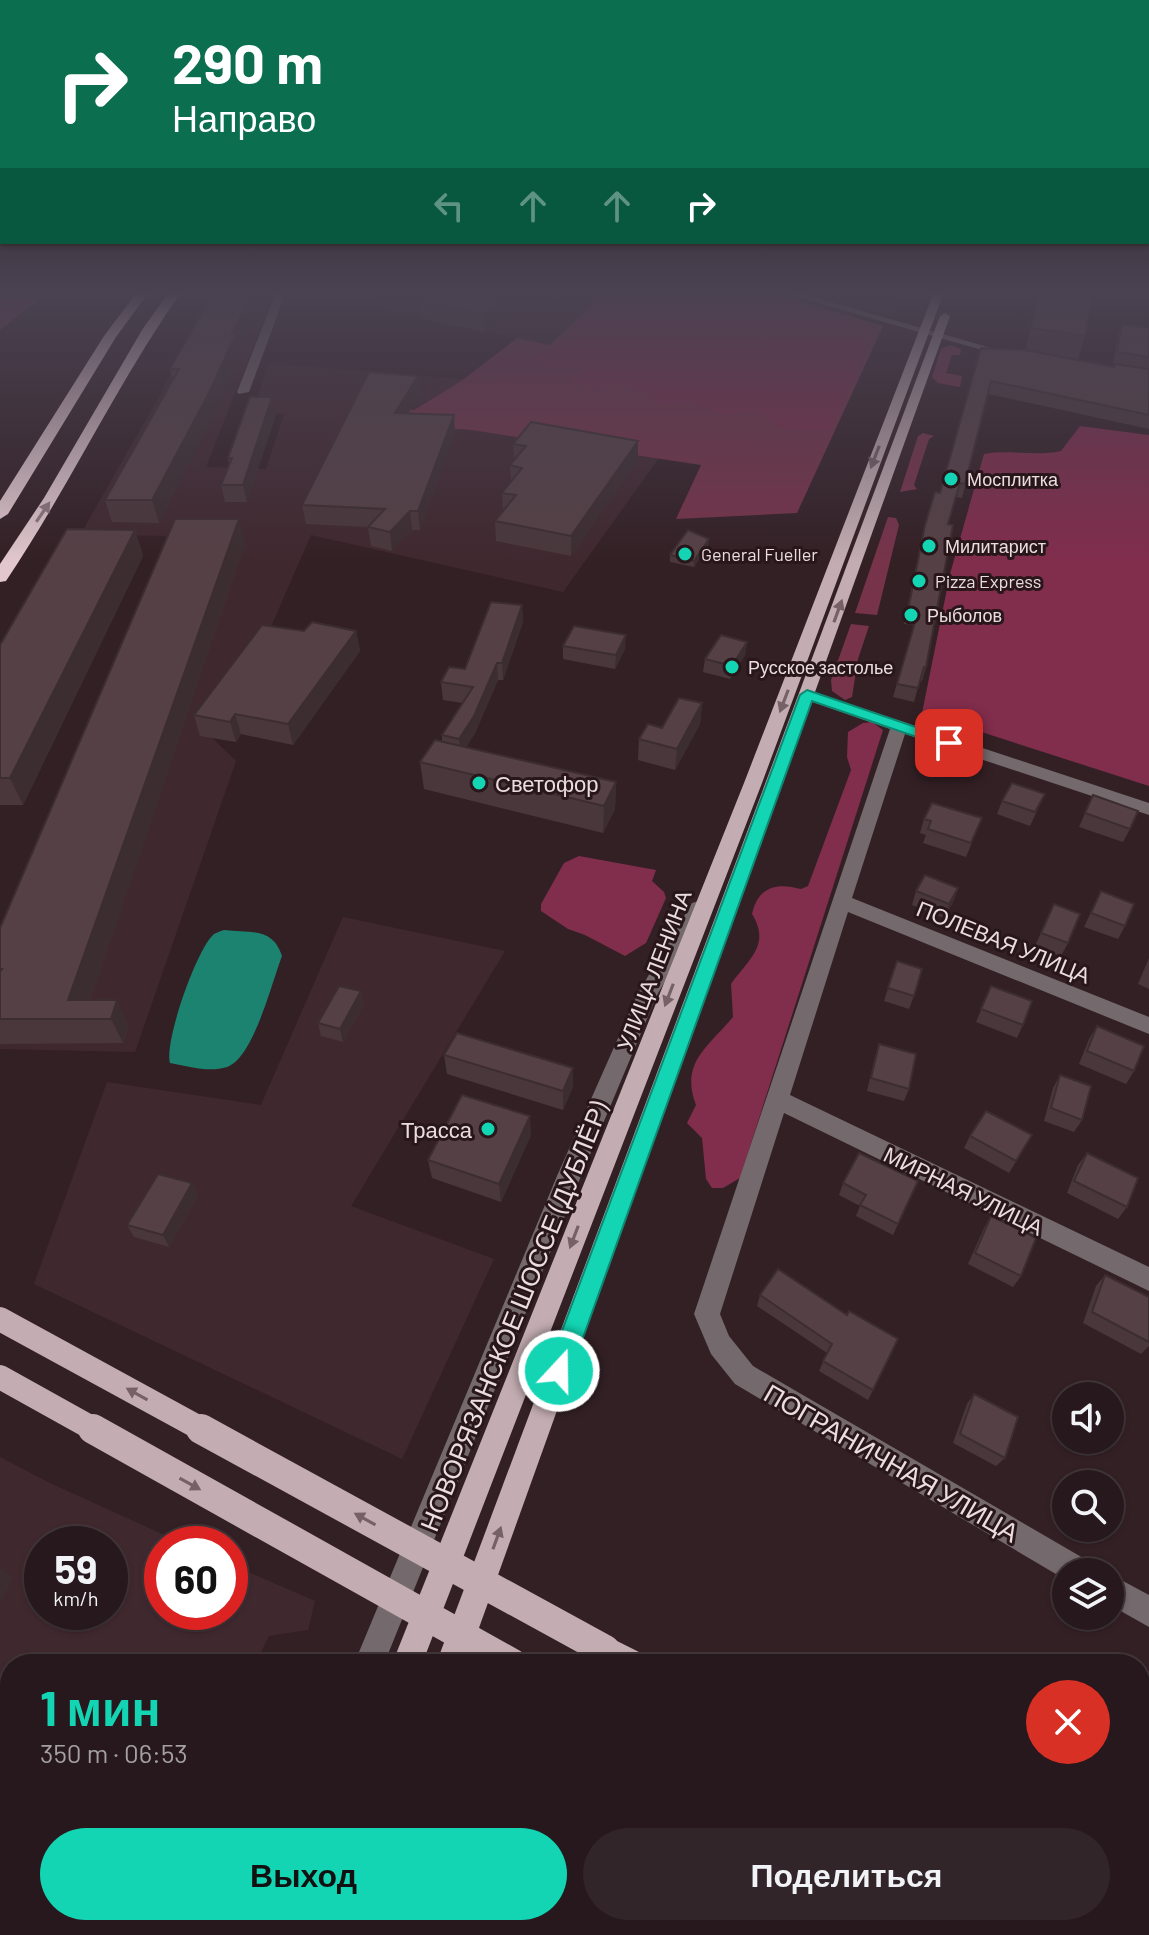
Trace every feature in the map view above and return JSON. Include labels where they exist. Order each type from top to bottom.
[{"type":"highway","points":[[0,514],[81,382]]},
{"type":"highway","points":[[0,577],[52,498],[118,382]]},
{"type":"main road","name":"УЛИЦА ЛЕНИНА","points":[[411,1654],[911,382]]},
{"type":"main road","name":"УЛИЦА ЛЕНИНА","points":[[455,1654],[807,695],[914,382]]},
{"type":"main road","points":[[0,1319],[613,1654]]},
{"type":"main road","points":[[0,1377],[495,1654]]},
{"type":"street","points":[[243,392],[247,382]]},
{"type":"street","points":[[807,695],[1149,809]]},
{"type":"street","points":[[779,1100],[899,726]]},
{"type":"street","name":"НОВОРЯЗАНСКОЕ ШОССЕ (ДУБЛЁР)","points":[[373,1654],[569,1176],[648,993],[711,888]]},
{"type":"street","name":"ПОЛЕВАЯ УЛИЦА","points":[[841,901],[1149,1026]]},
{"type":"street","name":"МИРНАЯ УЛИЦА","points":[[779,1100],[1149,1279]]},
{"type":"street","name":"ПОГРАНИЧНАЯ УЛИЦА","points":[[779,1100],[707,1314],[720,1345],[744,1375],[1056,1558]]},
{"type":"street","points":[[1124,1597],[1149,1612]]},
{"type":"shaded area","points":[[166,382],[239,382],[206,467],[266,469],[284,414],[252,413],[262,382],[459,382],[413,410],[365,404],[352,421],[471,430],[659,458],[563,592],[311,535],[266,638],[207,733],[236,761],[135,1052],[0,1049],[0,977],[179,536],[80,535]]},
{"type":"shaded area","points":[[459,382],[857,382],[797,513],[676,519],[701,465],[471,430],[351,421],[365,404],[414,410]]},
{"type":"shaded area","points":[[573,382],[852,382],[830,430],[782,429],[757,410],[726,415],[690,402],[656,404],[649,394],[623,385],[590,388]]},
{"type":"shaded area","points":[[937,382],[961,382],[960,387]]},
{"type":"shaded area","points":[[1080,426],[1149,435],[1149,786],[922,713],[950,574],[984,454],[1061,451]]},
{"type":"shaded area","points":[[923,433],[934,436],[929,439],[914,485],[917,489],[900,492],[918,436]]},
{"type":"shaded area","points":[[888,517],[896,518],[899,525],[877,615],[855,613]]},
{"type":"shaded area","points":[[851,624],[869,626],[858,659],[852,697],[845,700],[832,691],[831,680]]},
{"type":"shaded area","points":[[872,722],[883,730],[740,1178],[723,1188],[712,1188],[706,1179],[702,1138],[687,1123],[696,1105],[691,1078],[694,1067],[706,1047],[733,1017],[731,984],[751,959],[758,943],[759,934],[752,914],[755,905],[769,889],[784,886],[801,889],[808,886],[851,770],[847,757],[848,732],[863,723]]},
{"type":"shaded area","points":[[579,856],[656,870],[652,881],[666,898],[646,943],[625,956],[568,929],[541,911],[541,904],[564,863]]},
{"type":"shaded area","points":[[343,917],[505,951],[351,1206],[494,1259],[402,1459],[34,1284],[107,1082],[261,1105]]},
{"type":"shaded area","points":[[224,930],[267,936],[282,956],[260,1018],[245,1050],[227,1067],[206,1069],[170,1063],[169,1052],[176,1017],[190,977],[213,934]]},
{"type":"shaded area","points":[[0,1457],[144,1526],[144,1630],[248,1630],[248,1572],[315,1601],[308,1630],[269,1636],[260,1654],[0,1654]]},
{"type":"building","points":[[171,382],[214,382],[152,500],[105,500]]},
{"type":"building","points":[[364,382],[414,382],[395,413],[454,415],[418,511],[410,511],[390,532],[368,527],[385,509],[302,505]]},
{"type":"building","points":[[971,382],[991,382],[965,484],[960,483],[948,524],[953,525],[926,667],[918,688],[897,684],[918,612],[908,610],[925,525],[935,492],[940,493]]},
{"type":"building","points":[[997,382],[1149,382],[1149,415]]},
{"type":"building","points":[[250,397],[272,397],[243,485],[221,485],[232,458],[228,458]]},
{"type":"building","points":[[531,422],[638,441],[571,536],[495,521],[516,495],[502,493],[522,468],[510,465],[526,446],[513,444]]},
{"type":"building","points":[[175,519],[239,519],[68,1000],[117,1000],[111,1019],[0,1019],[0,928]]},
{"type":"building","points":[[67,529],[135,530],[10,778],[0,778],[0,645]]},
{"type":"building","points":[[688,530],[709,539],[694,561],[670,555]]},
{"type":"building","points":[[491,602],[522,605],[502,663],[497,663],[474,716],[459,739],[442,735],[473,687],[441,682],[449,667],[465,669]]},
{"type":"building","points":[[312,622],[356,631],[288,724],[235,714],[230,722],[194,715],[262,625],[304,631]]},
{"type":"building","points":[[574,626],[626,635],[616,655],[563,646]]},
{"type":"building","points":[[721,635],[747,642],[732,666],[705,659]]},
{"type":"building","points":[[679,698],[702,703],[677,749],[639,739],[648,724],[662,728]]},
{"type":"building","points":[[435,740],[616,782],[604,806],[420,762]]},
{"type":"building","points":[[1012,783],[1045,794],[1035,812],[1002,801]]},
{"type":"building","points":[[1093,795],[1138,811],[1130,829],[1085,813]]},
{"type":"building","points":[[932,803],[982,818],[971,843],[928,829],[931,821],[924,819]]},
{"type":"building","points":[[925,875],[958,888],[949,904],[916,891]]},
{"type":"building","points":[[1101,891],[1134,904],[1125,926],[1091,913]]},
{"type":"building","points":[[1054,904],[1080,914],[1068,943],[1041,933]]},
{"type":"building","points":[[897,961],[922,969],[914,996],[888,988]]},
{"type":"building","points":[[339,986],[361,991],[340,1029],[318,1023]]},
{"type":"building","points":[[991,986],[1032,1001],[1023,1025],[981,1009]]},
{"type":"building","points":[[1097,1026],[1144,1046],[1134,1071],[1087,1051]]},
{"type":"building","points":[[457,1033],[573,1068],[563,1091],[444,1055]]},
{"type":"building","points":[[879,1044],[916,1054],[909,1089],[871,1078]]},
{"type":"building","points":[[1060,1075],[1091,1086],[1082,1120],[1051,1108]]},
{"type":"building","points":[[462,1095],[530,1116],[499,1184],[428,1160]]},
{"type":"building","points":[[986,1111],[1032,1135],[1016,1161],[970,1136]]},
{"type":"building","points":[[859,1153],[918,1181],[898,1224],[860,1205],[866,1195],[843,1183]]},
{"type":"building","points":[[1087,1153],[1138,1178],[1127,1207],[1074,1181]]},
{"type":"building","points":[[158,1174],[192,1183],[163,1235],[127,1225]]},
{"type":"building","points":[[991,1216],[1036,1238],[1021,1276],[975,1253]]},
{"type":"building","points":[[778,1269],[847,1315],[849,1311],[898,1339],[873,1390],[823,1361],[832,1344],[760,1295]]},
{"type":"building","points":[[1105,1275],[1149,1297],[1149,1342],[1092,1312]]},
{"type":"building","points":[[974,1394],[1018,1417],[1005,1458],[960,1434]]},
{"type":"place","name":"Мосплитка","points":[[951,479]]},
{"type":"place","name":"Милитарист","points":[[929,546]]},
{"type":"place","name":"General Fueller","points":[[685,554]]},
{"type":"place","name":"Pizza Express","points":[[919,581]]},
{"type":"place","name":"Рыболов","points":[[911,615]]},
{"type":"place","name":"Русское застолье","points":[[732,667]]},
{"type":"place","name":"Светофор","points":[[479,783]]},
{"type":"place","name":"Трасса","points":[[488,1129]]},
{"type":"route","points":[[559,1371],[807,695],[949,743]]}]
